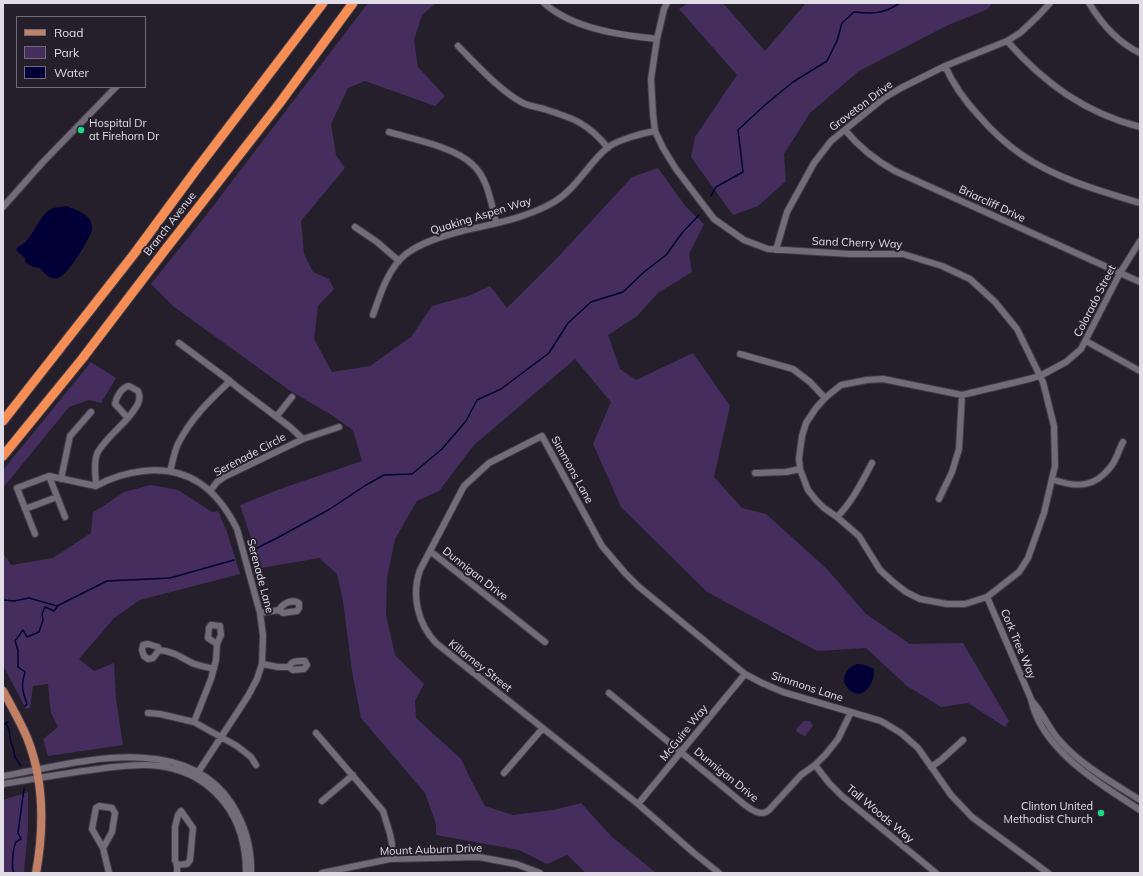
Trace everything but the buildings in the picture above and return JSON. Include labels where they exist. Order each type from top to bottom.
[{"type":"highway","name":"Branch Avenue","points":[[3,421],[134,254],[196,170],[324,3]]},
{"type":"highway","name":"Branch Avenue","points":[[3,456],[82,359],[279,104],[353,3]]},
{"type":"main road","points":[[3,691],[28,741],[36,774],[40,797],[41,836],[36,873]]},
{"type":"street","points":[[544,3],[560,14],[604,32],[657,39]]},
{"type":"street","name":"Sand Cherry Way","points":[[667,3],[657,39],[651,80],[653,114],[656,131],[663,148],[676,169],[714,219],[744,240],[768,249],[850,254],[904,254],[942,266],[970,279],[995,302],[1017,329],[1043,382],[1054,426],[1054,466],[1044,513],[1028,558],[1019,572],[987,597]]},
{"type":"street","name":"Groveton Drive","points":[[776,250],[787,212],[814,163],[826,146],[884,98],[945,66],[1007,41],[1026,28],[1050,3]]},
{"type":"street","points":[[1089,3],[1102,21],[1120,41],[1140,53]]},
{"type":"street","points":[[1007,41],[1037,72],[1069,97],[1107,117],[1140,127]]},
{"type":"street","points":[[458,46],[500,87],[523,103],[566,116],[584,124],[599,136],[608,148]]},
{"type":"street","points":[[945,66],[952,82],[973,110],[1005,142],[1022,155],[1067,179],[1140,203]]},
{"type":"street","points":[[3,207],[43,162],[115,88]]},
{"type":"street","name":"Briarcliff Drive","points":[[845,130],[867,153],[877,161],[895,171],[1140,282]]},
{"type":"street","name":"Quaking Aspen Way","points":[[373,315],[390,275],[399,261],[415,248],[440,237],[530,212],[554,202],[566,193],[608,148],[637,135],[656,131]]},
{"type":"street","points":[[389,132],[445,149],[463,157],[473,164],[486,185],[496,222]]},
{"type":"street","points":[[355,227],[377,242],[399,261]]},
{"type":"street","name":"Colorado Street","points":[[962,395],[1040,376],[1066,362],[1081,349],[1086,341],[1120,273],[1140,241]]},
{"type":"street","points":[[1086,341],[1140,371]]},
{"type":"street","name":"Serenade Circle","points":[[179,343],[230,380],[237,388],[303,439]]},
{"type":"street","points":[[740,354],[793,369],[810,382],[825,398]]},
{"type":"street","points":[[939,500],[952,472],[960,449],[962,395],[883,379],[867,380],[841,386],[825,398],[806,423],[802,436],[799,458],[800,469],[808,490],[824,508],[859,536],[880,570],[892,582],[906,592],[920,599],[947,604],[965,604],[987,597]]},
{"type":"street","points":[[170,471],[178,444],[190,424],[208,401],[230,380]]},
{"type":"street","points":[[35,534],[18,488],[49,476],[96,486],[96,455],[100,448],[128,418],[137,406],[140,397],[138,391],[129,386],[122,390],[115,404],[128,418]]},
{"type":"street","points":[[276,417],[292,398]]},
{"type":"street","points":[[60,479],[70,436],[91,412]]},
{"type":"street","name":"Serenade Circle","points":[[210,491],[217,482],[224,477],[303,439],[339,427]]},
{"type":"street","name":"Killarney Street","points":[[542,436],[489,464],[464,486],[420,570],[416,588],[416,602],[422,623],[428,634],[450,655],[638,804],[719,873]]},
{"type":"street","name":"Simmons Lane","points":[[542,436],[602,546],[624,573],[745,674],[783,692],[881,721],[901,733],[918,748],[951,795],[972,817],[1048,873]]},
{"type":"street","points":[[1052,479],[1064,484],[1081,486],[1090,483],[1112,466],[1123,442]]},
{"type":"street","points":[[837,517],[844,510],[872,463]]},
{"type":"street","points":[[755,473],[786,472],[800,469]]},
{"type":"street","name":"Serenade Lane","points":[[96,486],[108,479],[137,472],[162,470],[180,474],[210,491],[225,508],[237,529],[260,613],[262,664],[257,680],[241,709],[197,775]]},
{"type":"street","points":[[49,476],[65,517]]},
{"type":"street","points":[[25,508],[57,496]]},
{"type":"street","name":"Dunnigan Drive","points":[[430,551],[545,642]]},
{"type":"street","name":"Cork Tree Way","points":[[987,597],[1031,699],[1033,711],[1044,729],[1069,759],[1085,774],[1140,810]]},
{"type":"street","points":[[260,613],[279,610]]},
{"type":"street","points":[[194,722],[214,669],[217,644]]},
{"type":"street","points":[[159,650],[173,653],[193,663],[214,669]]},
{"type":"street","points":[[262,664],[278,667],[289,667]]},
{"type":"street","name":"McGuire Way","points":[[638,804],[745,674]]},
{"type":"street","name":"Dunnigan Drive","points":[[610,693],[745,805],[754,812],[760,813],[769,810],[801,775],[815,765],[826,754],[838,739],[851,712]]},
{"type":"street","name":"Cork Tree Way","points":[[1031,699],[1039,708],[1060,741],[1074,755],[1104,777],[1140,800]]},
{"type":"street","points":[[148,713],[160,714],[194,722],[222,736],[246,753],[256,765]]},
{"type":"street","points":[[504,773],[543,728]]},
{"type":"street","points":[[316,733],[353,775],[362,789],[383,811],[392,844],[390,859]]},
{"type":"street","points":[[931,767],[963,740]]},
{"type":"street","points":[[3,784],[36,774],[122,757],[164,760],[180,764],[197,775],[212,782],[225,794],[239,816],[250,849],[251,873]]},
{"type":"street","points":[[3,776],[140,765],[159,766],[197,775],[220,797],[236,823],[244,848],[246,873]]},
{"type":"street","name":"Tall Woods Way","points":[[815,765],[829,783],[842,796],[936,873]]},
{"type":"street","points":[[322,801],[353,775]]},
{"type":"street","points":[[103,848],[112,832],[115,813],[112,808],[98,806],[96,808],[92,830],[103,848],[109,873]]},
{"type":"street","points":[[177,865],[187,864],[190,860],[193,828],[181,811],[178,815],[176,827],[175,860],[177,865],[177,873]]},
{"type":"street","name":"Mount Auburn Drive","points":[[322,873],[352,870],[390,859],[479,857],[516,864],[540,873]]},
{"type":"green space","points":[[368,3],[436,3],[422,15],[414,40],[418,67],[445,96],[435,106],[365,81],[348,88],[331,124],[336,155],[345,168],[301,221],[304,254],[313,272],[329,279],[334,289],[318,306],[314,339],[332,372],[370,366],[411,337],[432,306],[471,295],[490,286],[507,308],[560,255],[632,177],[658,168],[686,207],[704,224],[689,254],[692,272],[658,293],[637,316],[608,335],[620,369],[636,380],[693,353],[730,406],[714,477],[742,508],[766,514],[826,568],[866,614],[910,644],[963,643],[1009,721],[1005,727],[968,703],[941,707],[907,686],[866,648],[817,651],[707,592],[621,507],[593,444],[611,402],[575,359],[474,445],[439,491],[417,501],[395,539],[387,578],[386,615],[395,655],[424,684],[415,701],[416,718],[461,759],[485,806],[513,815],[553,810],[581,803],[611,836],[656,873],[586,873],[567,855],[547,864],[519,850],[436,835],[436,824],[425,793],[361,718],[352,671],[343,601],[337,574],[319,558],[261,568],[240,505],[280,489],[362,461],[353,430],[330,414],[289,390],[173,306],[151,284],[207,214]]},
{"type":"green space","points":[[688,3],[723,3],[765,51],[806,3],[992,3],[988,9],[948,25],[859,71],[810,113],[784,154],[786,181],[758,206],[733,215],[691,157],[695,137],[737,75],[679,9]]},
{"type":"green space","points":[[91,362],[116,378],[101,403],[89,400],[69,407],[3,488],[3,470]]},
{"type":"green space","points":[[151,485],[178,490],[212,512],[218,511],[227,532],[240,574],[140,600],[114,618],[79,659],[94,671],[114,663],[116,699],[123,745],[48,756],[43,739],[58,727],[51,713],[48,684],[33,686],[30,708],[26,709],[3,665],[3,553],[11,565],[53,558],[91,533],[93,512],[124,492]]},
{"type":"green space","points":[[804,721],[810,721],[813,726],[805,736],[796,731]]},
{"type":"green space","points":[[28,792],[28,828],[24,873],[3,873],[3,800]]},
{"type":"water","points":[[66,206],[85,215],[90,220],[92,229],[91,234],[83,248],[67,271],[58,278],[52,278],[45,274],[40,268],[33,267],[25,262],[25,258],[16,250],[28,239],[46,213],[53,208]]},
{"type":"water","points":[[857,664],[865,665],[874,669],[871,683],[868,688],[859,694],[854,693],[849,689],[844,682],[847,670]]},
{"type":"waterway","points":[[711,196],[716,187],[743,172],[738,130],[793,82],[827,61],[837,41],[842,23],[854,12],[878,12],[900,3]]},
{"type":"waterway","points":[[253,550],[330,509],[384,475],[412,474],[442,449],[466,421],[477,400],[501,389],[549,353],[568,323],[591,302],[623,292],[644,272],[666,255],[682,233],[699,215]]},
{"type":"waterway","points":[[3,600],[14,601],[29,598],[57,606],[107,581],[170,578],[234,560]]},
{"type":"waterway","points":[[25,706],[27,704],[23,691],[25,672],[18,667],[18,650],[15,641],[23,630],[27,637],[39,632],[43,620],[42,614],[45,607],[54,611],[57,607]]},
{"type":"waterway","points":[[3,725],[8,722]]},
{"type":"waterway","points":[[6,723],[15,757],[21,766]]},
{"type":"waterway","points":[[14,873],[13,853],[16,842],[21,839],[18,833],[24,789]]},
{"type":"place","name":"Hospital Dr at Firehorn Dr","points":[[81,130]]},
{"type":"place","name":"Clinton United Methodist Church","points":[[1101,813]]}]
